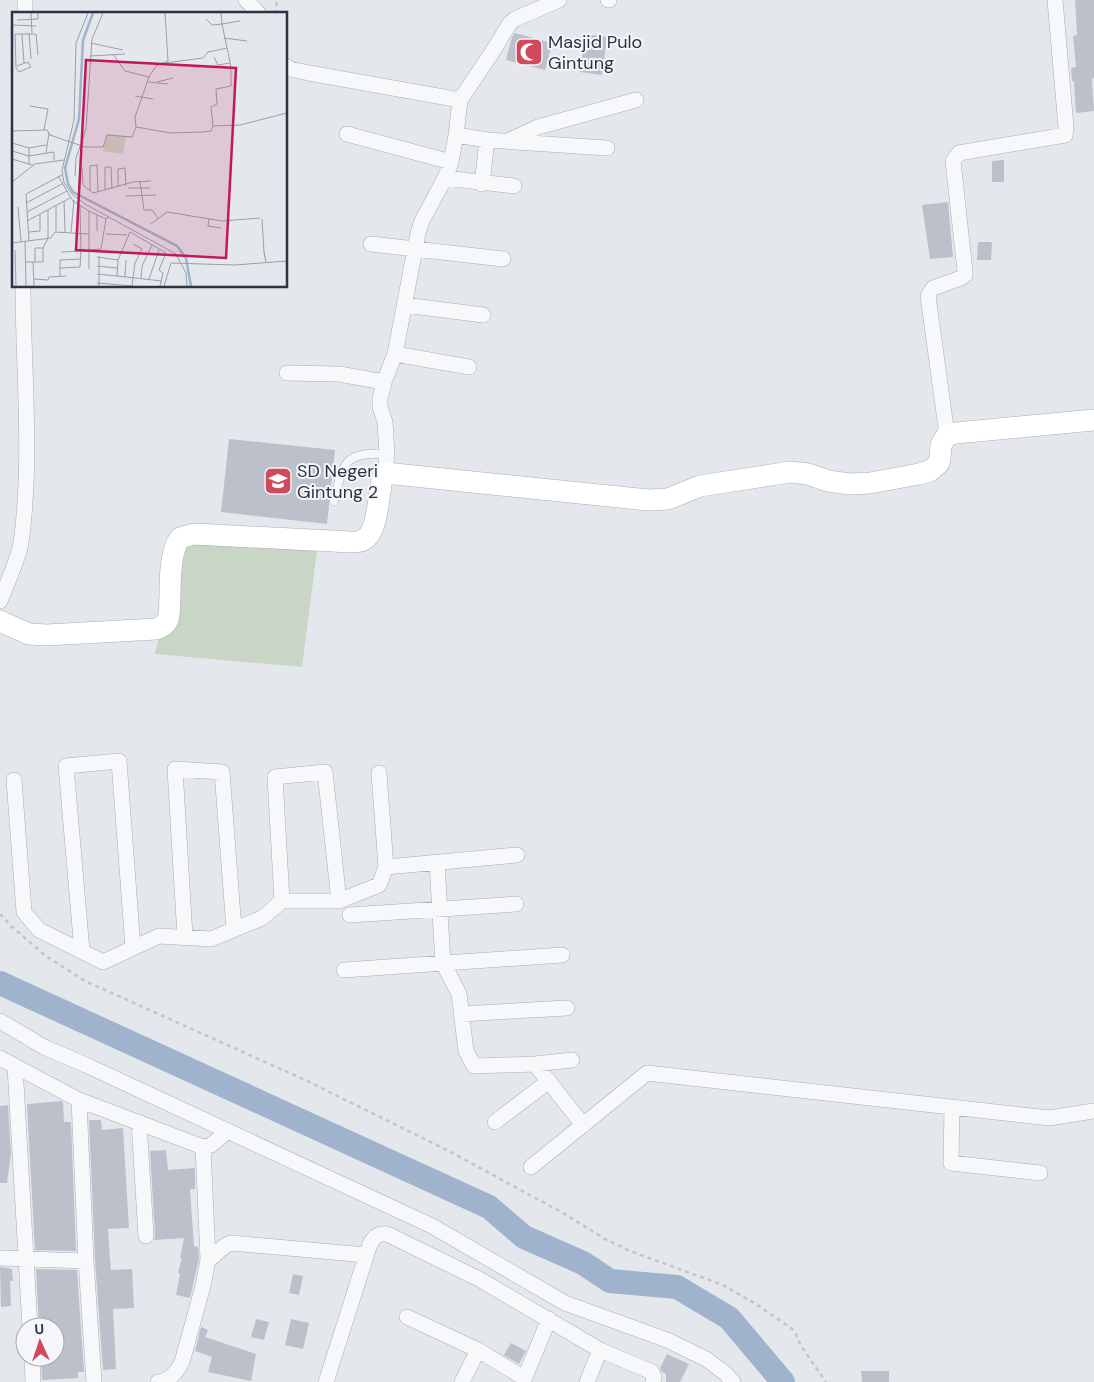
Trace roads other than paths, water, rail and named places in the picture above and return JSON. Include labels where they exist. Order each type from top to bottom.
[{"type":"street","points":[[246,0],[257,12]]},
{"type":"street","points":[[0,621],[29,634],[47,635],[156,629],[166,623],[169,614],[173,558],[176,543],[180,538],[194,534],[209,534],[351,542],[363,540],[367,537],[373,527],[386,463],[385,422],[380,403],[384,382],[395,354],[414,250],[422,221],[445,178],[451,162],[460,100],[510,23],[559,0]]},
{"type":"street","points":[[386,463],[648,500],[668,499],[700,486],[790,472],[808,474],[828,481],[849,484],[870,483],[930,471],[939,463],[941,445],[947,434],[928,296],[933,288],[965,275],[953,161],[959,153],[1065,135],[1055,0]]},
{"type":"street","points":[[288,68],[309,73],[460,100]]},
{"type":"street","points":[[509,140],[538,128],[636,100]]},
{"type":"street","points":[[347,134],[451,162]]},
{"type":"street","points":[[456,135],[487,140],[607,148]]},
{"type":"street","points":[[482,184],[487,140]]},
{"type":"street","points":[[445,178],[482,184],[514,186]]},
{"type":"street","points":[[371,244],[503,259]]},
{"type":"street","points":[[0,601],[17,558],[24,504],[27,431],[23,288]]},
{"type":"street","points":[[405,305],[483,315]]},
{"type":"street","points":[[395,354],[469,367]]},
{"type":"street","points":[[287,373],[339,374],[384,382]]},
{"type":"street","points":[[947,434],[1094,420]]},
{"type":"street","points":[[82,951],[66,766],[119,761],[133,948]]},
{"type":"street","points":[[185,937],[175,769],[222,772],[234,929]]},
{"type":"street","points":[[282,901],[275,777],[325,772],[339,901]]},
{"type":"street","points":[[14,780],[24,912],[39,930],[103,962],[159,936],[211,939],[262,918],[282,901],[339,901],[379,885],[386,867],[379,773]]},
{"type":"street","points":[[386,867],[518,855]]},
{"type":"street","points":[[437,863],[443,963],[459,994],[466,1051],[474,1066],[535,1064],[572,1060]]},
{"type":"street","points":[[350,915],[516,904]]},
{"type":"street","points":[[344,970],[562,954]]},
{"type":"street","points":[[461,1014],[567,1008]]},
{"type":"street","points":[[0,1021],[44,1047],[86,1065],[225,1134],[432,1226],[565,1303],[667,1340],[706,1359],[725,1373],[733,1382]]},
{"type":"street","points":[[0,1058],[79,1100],[203,1147],[211,1145],[225,1134]]},
{"type":"street","points":[[535,1064],[583,1125]]},
{"type":"street","points":[[15,1066],[29,1317]]},
{"type":"street","points":[[531,1167],[647,1073],[1048,1118],[1094,1111]]},
{"type":"street","points":[[495,1122],[549,1081]]},
{"type":"street","points":[[79,1100],[86,1261],[94,1382]]},
{"type":"street","points":[[952,1107],[951,1163],[1040,1173]]},
{"type":"street","points":[[139,1122],[146,1236]]},
{"type":"street","points":[[158,1382],[164,1382],[177,1371],[182,1362],[203,1286],[208,1260],[203,1147]]},
{"type":"street","points":[[326,1382],[366,1255],[374,1238],[387,1234],[479,1279],[600,1350],[652,1372],[653,1378]]},
{"type":"street","points":[[208,1260],[214,1257],[227,1244],[231,1243],[366,1255]]},
{"type":"street","points":[[0,1258],[86,1261]]},
{"type":"street","points":[[407,1318],[478,1350],[523,1380],[549,1319]]},
{"type":"street","points":[[462,1382],[478,1350]]},
{"type":"street","points":[[587,1382],[600,1350]]},
{"type":"street","points":[[32,1367],[33,1382]]},
{"type":"lane","points":[[334,501],[341,472],[348,460],[354,456],[373,453],[386,463]]},
{"type":"waterway","points":[[0,983],[489,1207],[524,1237],[583,1263],[610,1281],[677,1287],[729,1318],[783,1382]]},
{"type":"place","name":"Masjid Pulo Gintung","points":[[529,52]]},
{"type":"place","name":"SD Negeri Gintung 2","points":[[278,481]]}]
